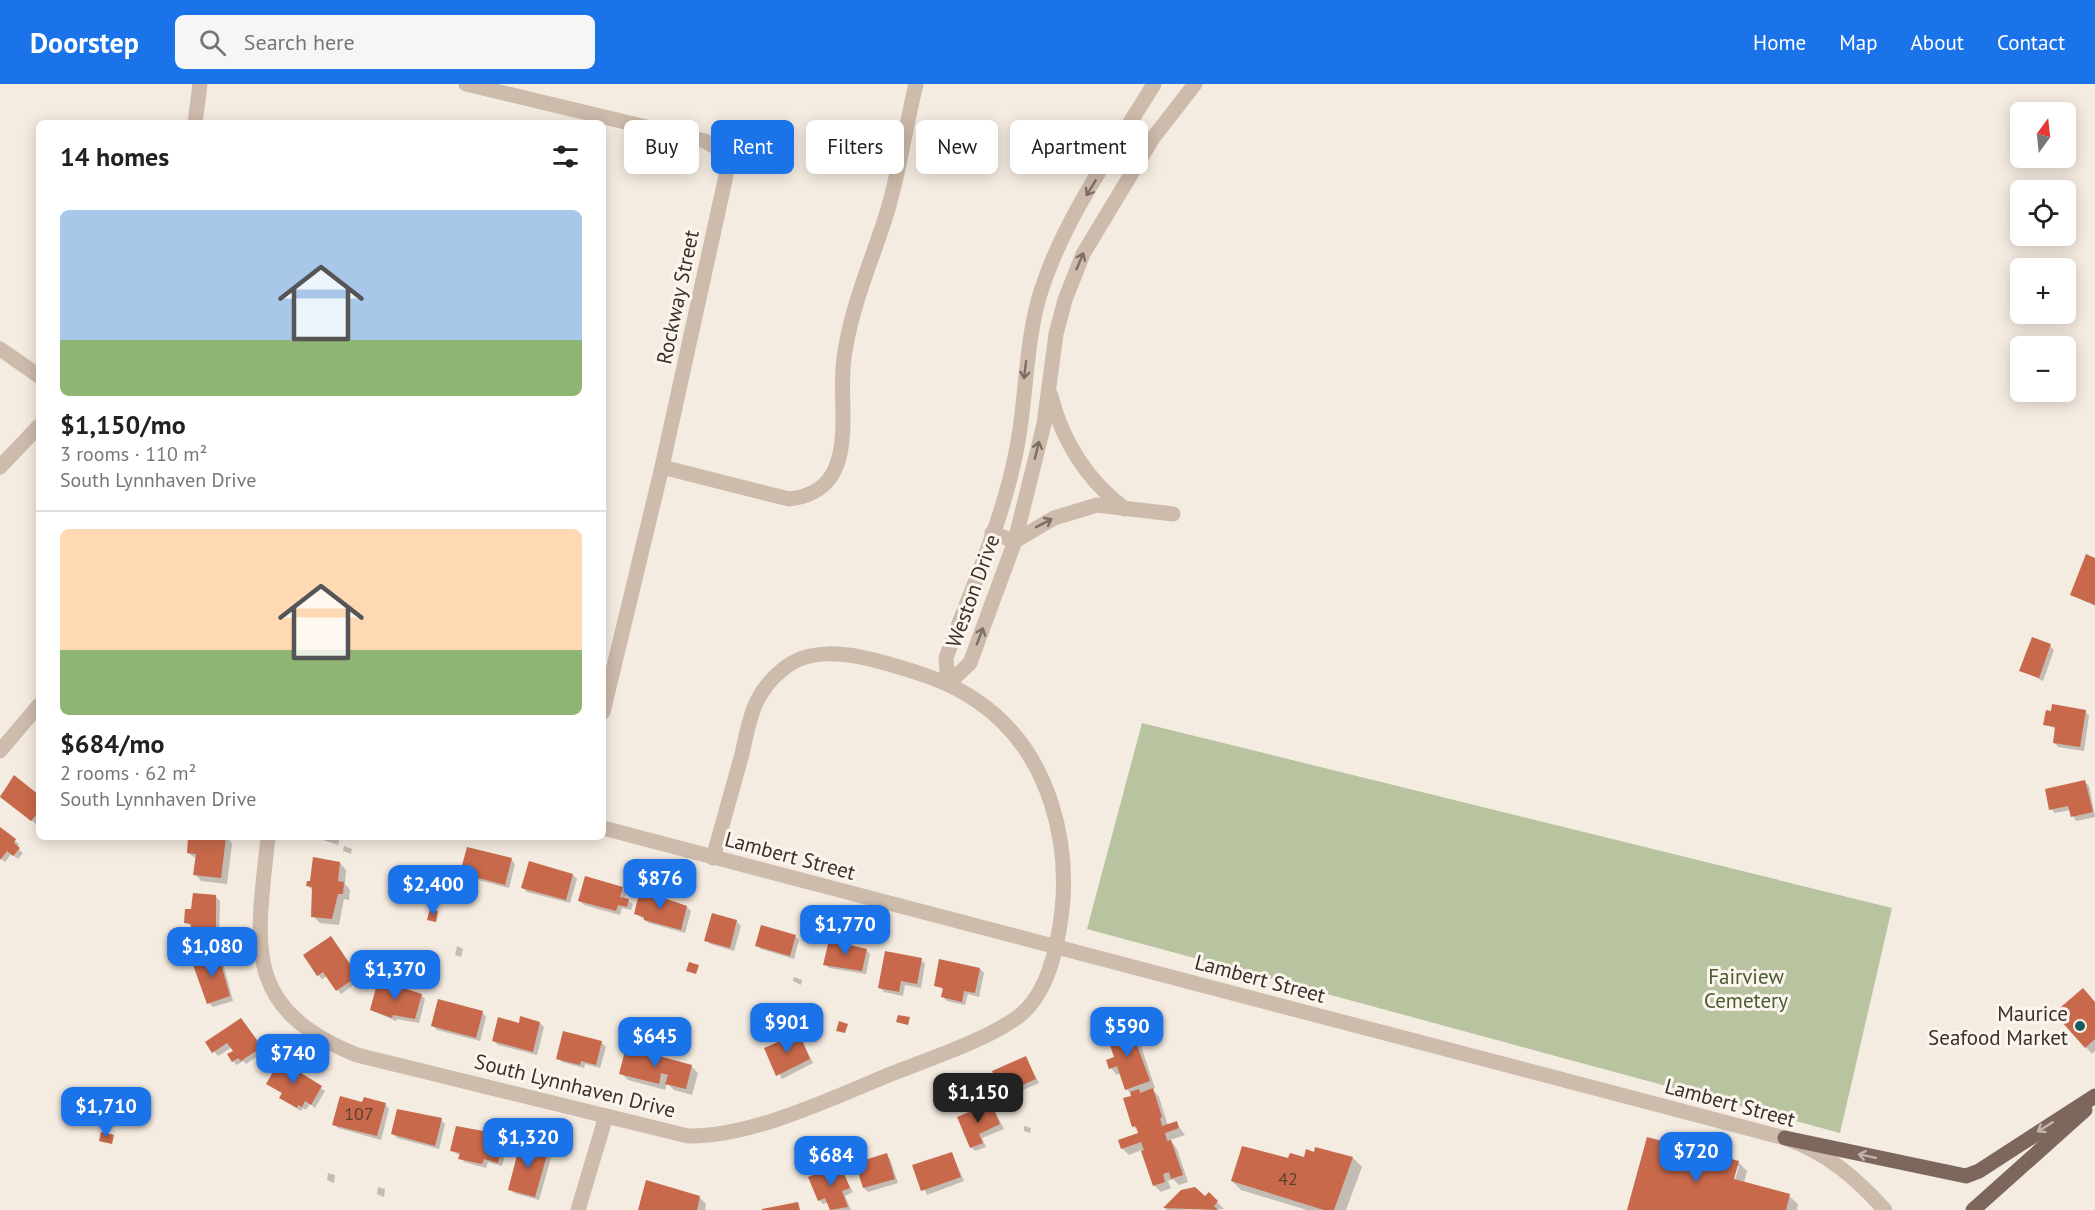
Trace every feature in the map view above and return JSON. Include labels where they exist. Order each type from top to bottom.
[{"type":"main road","points":[[1785,1138],[1966,1176],[1979,1171],[2095,1096]]},
{"type":"main road","points":[[1973,1210],[2095,1101]]},
{"type":"street","points":[[195,120],[200,84]]},
{"type":"street","name":"Rockway Street","points":[[466,84],[705,141],[717,148],[729,162],[662,467],[606,700]]},
{"type":"street","points":[[662,467],[784,498],[804,496],[818,490],[829,480],[836,467],[841,447],[843,377],[848,340],[864,274],[894,189],[916,84]]},
{"type":"street","name":"Weston Drive","points":[[948,684],[946,658],[1008,488],[1017,448],[1025,370],[1042,290],[1066,232],[1154,84]]},
{"type":"street","name":"Weston Drive","points":[[948,684],[970,663],[1015,541],[1044,424],[1062,312],[1083,254],[1153,138],[1195,84]]},
{"type":"street","points":[[0,349],[36,374]]},
{"type":"street","points":[[1049,385],[1056,414],[1078,461],[1101,490],[1125,509]]},
{"type":"street","points":[[0,467],[36,429]]},
{"type":"street","points":[[992,533],[1015,541],[1039,525],[1075,510],[1097,505],[1173,514]]},
{"type":"street","name":"South Lynnhaven Drive","points":[[268,840],[258,930],[260,946],[268,977],[278,999],[307,1029],[322,1039],[357,1055],[691,1136],[727,1132],[796,1112],[980,1037],[1019,1016],[1045,981],[1056,947],[1064,904],[1065,874],[1063,847],[1048,794],[1022,746],[1009,729],[978,701],[948,684],[921,673],[850,655],[820,654],[794,661],[783,668],[766,686],[757,701],[713,858]]},
{"type":"street","points":[[0,751],[36,709]]},
{"type":"street","name":"Lambert Street","points":[[606,829],[1785,1138],[1822,1154],[1845,1169],[1885,1210]]},
{"type":"street","points":[[578,1210],[606,1116]]},
{"type":"green space","name":"Fairview Cemetery","points":[[1142,723],[1892,908],[1840,1133],[1087,929]]},
{"type":"building","points":[[2086,554],[2095,558],[2095,605],[2070,595]]},
{"type":"building","points":[[2032,637],[2051,644],[2039,678],[2019,671]]},
{"type":"building","points":[[2052,704],[2086,710],[2080,747],[2053,743],[2055,727],[2043,725],[2046,710],[2051,711]]},
{"type":"building","points":[[14,775],[36,793],[36,815],[31,821],[0,797]]},
{"type":"building","points":[[2085,780],[2093,812],[2071,817],[2068,806],[2049,810],[2045,789]]},
{"type":"building","points":[[0,827],[16,839],[14,843],[20,848],[13,856],[7,851],[0,860]]},
{"type":"building","points":[[188,840],[226,840],[221,878],[193,875],[196,854],[187,853]]},
{"type":"building","points":[[467,847],[512,858],[505,885],[460,873]]},
{"type":"building","points":[[313,857],[340,862],[338,881],[344,882],[343,894],[338,894],[332,919],[311,917],[312,887],[306,886],[307,881],[310,881]]},
{"type":"building","points":[[529,861],[573,874],[566,900],[521,888]]},
{"type":"building","points":[[585,876],[623,887],[620,897],[629,899],[627,907],[618,905],[616,911],[578,901]]},
{"type":"building","points":[[640,890],[687,906],[681,930],[644,920],[644,917],[634,914]]},
{"type":"building","points":[[193,893],[216,895],[216,934],[190,932],[191,924],[184,923],[185,909],[191,909]]},
{"type":"building","points":[[430,909],[438,911],[436,922],[427,920]]},
{"type":"building","points":[[712,913],[737,920],[730,948],[704,941]]},
{"type":"building","points":[[761,925],[796,935],[790,956],[755,946]]},
{"type":"building","points":[[331,936],[358,976],[336,991],[323,972],[317,976],[303,955]]},
{"type":"building","points":[[829,940],[867,949],[862,971],[823,965]]},
{"type":"building","points":[[885,951],[922,958],[917,984],[901,981],[899,992],[878,988]]},
{"type":"building","points":[[218,953],[230,996],[207,1004],[192,962]]},
{"type":"building","points":[[939,959],[980,968],[975,993],[964,991],[962,1002],[941,997],[943,988],[934,986]]},
{"type":"building","points":[[689,962],[699,965],[696,974],[686,971]]},
{"type":"building","points":[[378,980],[422,994],[415,1019],[393,1015],[392,1018],[370,1010]]},
{"type":"building","name":"Maurice Seafood Market","points":[[2083,988],[2095,1002],[2095,1039],[2085,1048],[2054,1013]]},
{"type":"building","points":[[438,999],[483,1011],[476,1038],[431,1026]]},
{"type":"building","points":[[898,1015],[910,1017],[908,1025],[896,1022]]},
{"type":"building","points":[[520,1016],[540,1022],[533,1052],[492,1041],[498,1017],[519,1023]]},
{"type":"building","points":[[241,1018],[262,1047],[241,1061],[238,1058],[232,1062],[227,1054],[233,1051],[227,1043],[212,1053],[205,1042]]},
{"type":"building","points":[[839,1021],[848,1024],[845,1033],[836,1031]]},
{"type":"building","points":[[1130,1026],[1150,1081],[1125,1090],[1117,1066],[1109,1069],[1106,1060],[1114,1057],[1106,1034]]},
{"type":"building","points":[[563,1031],[602,1041],[596,1065],[581,1061],[580,1065],[556,1059]]},
{"type":"building","points":[[799,1033],[810,1059],[776,1076],[764,1048]]},
{"type":"building","points":[[626,1047],[692,1065],[686,1089],[665,1084],[668,1075],[661,1073],[659,1084],[619,1074]]},
{"type":"building","points":[[1026,1056],[1036,1079],[1002,1094],[992,1071]]},
{"type":"building","points":[[280,1060],[322,1086],[311,1105],[305,1101],[302,1107],[298,1105],[297,1108],[279,1098],[282,1093],[266,1084]]},
{"type":"building","points":[[1153,1088],[1162,1117],[1160,1118],[1162,1126],[1177,1121],[1179,1128],[1165,1133],[1167,1141],[1171,1140],[1183,1175],[1171,1179],[1169,1172],[1163,1174],[1165,1182],[1153,1186],[1141,1151],[1144,1150],[1141,1142],[1121,1149],[1118,1140],[1138,1133],[1136,1126],[1132,1127],[1123,1098],[1131,1096],[1130,1092],[1139,1089],[1140,1093]]},
{"type":"building","points":[[340,1096],[362,1102],[364,1097],[386,1103],[377,1136],[332,1125]]},
{"type":"building","points":[[991,1103],[1000,1124],[979,1134],[983,1143],[970,1148],[957,1117]]},
{"type":"building","points":[[397,1109],[442,1118],[435,1146],[391,1134]]},
{"type":"building","points":[[456,1126],[505,1135],[498,1163],[484,1159],[482,1164],[458,1159],[460,1153],[450,1151]]},
{"type":"building","points":[[101,1132],[114,1135],[112,1144],[99,1141]]},
{"type":"building","points":[[1647,1137],[1739,1161],[1734,1179],[1790,1194],[1786,1210],[1627,1210]]},
{"type":"building","points":[[521,1140],[549,1148],[535,1197],[508,1190]]},
{"type":"building","points":[[1242,1146],[1288,1158],[1290,1153],[1304,1157],[1306,1149],[1314,1152],[1315,1147],[1353,1157],[1334,1210],[1324,1210],[1231,1181]]},
{"type":"building","points":[[952,1152],[961,1177],[921,1191],[912,1165]]},
{"type":"building","points":[[887,1153],[895,1179],[863,1188],[855,1163]]},
{"type":"building","points":[[840,1164],[850,1188],[842,1191],[848,1207],[830,1210],[825,1198],[818,1201],[808,1177]]},
{"type":"building","points":[[646,1180],[700,1196],[697,1210],[638,1210]]},
{"type":"building","points":[[1195,1187],[1205,1196],[1209,1192],[1218,1201],[1214,1206],[1218,1210],[1163,1208],[1181,1190]]},
{"type":"building","points":[[798,1202],[800,1210],[762,1210],[762,1209]]},
{"type":"place","name":"Maurice Seafood Market","points":[[2080,1026]]}]
